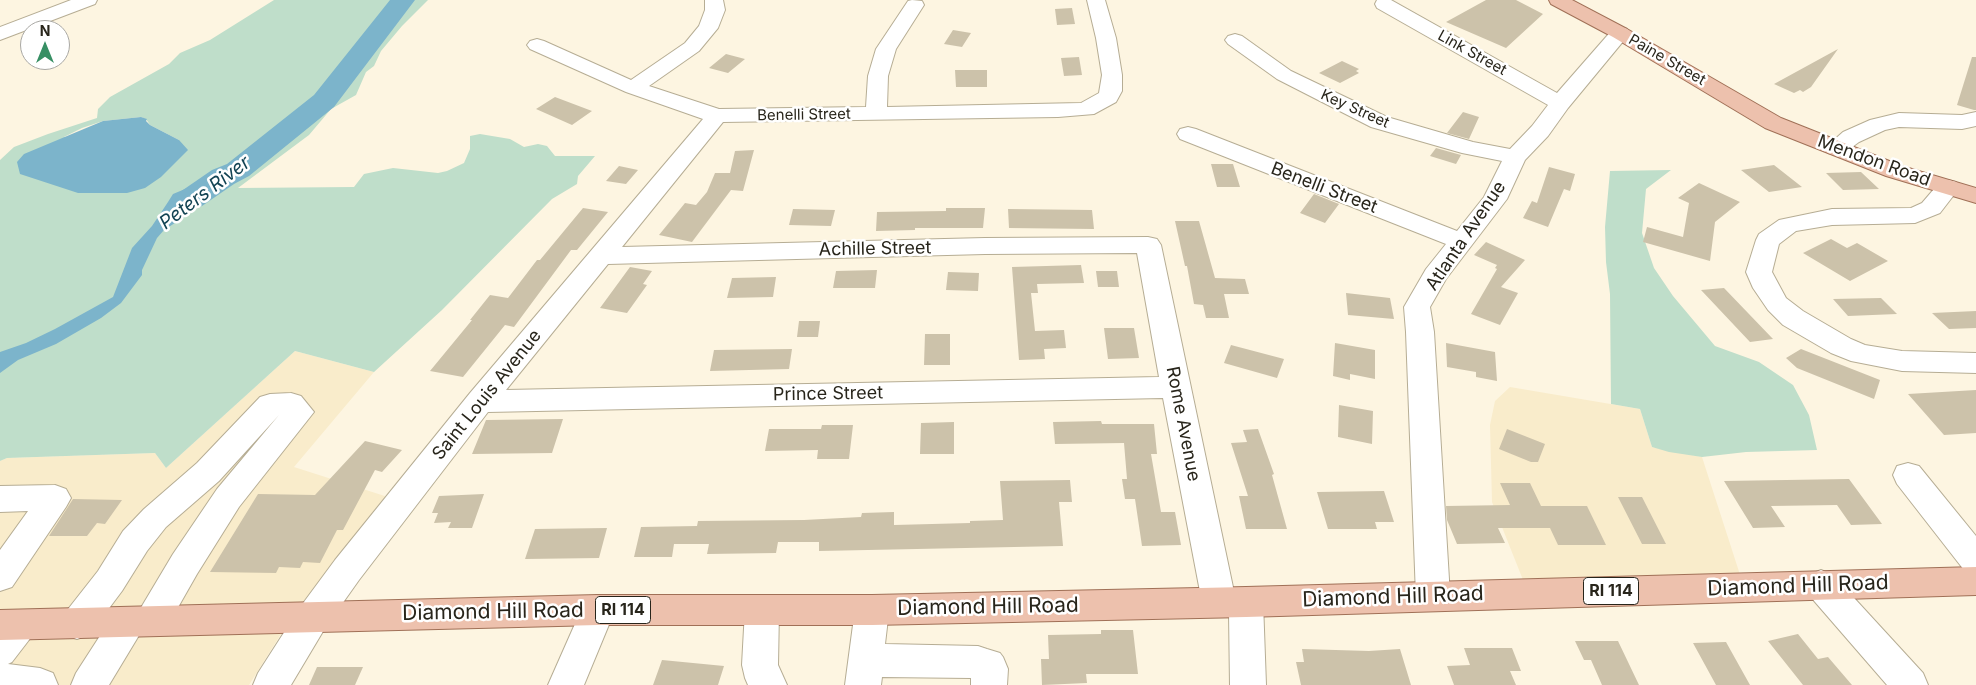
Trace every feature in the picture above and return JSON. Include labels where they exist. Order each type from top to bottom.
[{"type":"main road","name":"Paine Street","points":[[1558,0],[1620,33],[1774,123]]},
{"type":"main road","name":"Mendon Road","points":[[1774,123],[1894,170],[1976,196]]},
{"type":"main road","name":"Diamond Hill Road","points":[[7,634],[77,624],[313,617],[598,610],[872,610],[1976,581]]},
{"type":"street","points":[[0,34],[88,0]]},
{"type":"street","points":[[633,88],[692,47],[708,28],[715,10],[714,0]]},
{"type":"street","name":"Benelli Street","points":[[537,45],[633,88],[717,116],[1058,111],[1086,108],[1108,97],[1112,84],[1106,38],[1096,0]]},
{"type":"street","name":"Link Street","points":[[1384,4],[1560,103]]},
{"type":"street","points":[[876,114],[878,76],[886,49],[915,5]]},
{"type":"street","name":"Atlanta Avenue","points":[[1433,596],[1420,332],[1417,307],[1435,275],[1495,199],[1515,157],[1540,131],[1560,103],[1620,33]]},
{"type":"street","name":"Key Street","points":[[1235,40],[1284,75],[1379,122],[1470,148],[1515,157]]},
{"type":"street","name":"Saint Louis Avenue","points":[[271,685],[313,617],[347,570],[480,401],[717,116]]},
{"type":"street","points":[[1836,148],[1851,137],[1869,129],[1899,120],[1962,122],[1976,119]]},
{"type":"street","name":"Benelli Street","points":[[1188,134],[1460,241]]},
{"type":"street","points":[[1948,187],[1931,208],[1915,215],[1832,217],[1788,225],[1768,240],[1760,272],[1766,288],[1777,304],[1793,318],[1841,346],[1880,358],[1902,361],[1976,363]]},
{"type":"street","name":"Achille Street","points":[[602,256],[966,246],[1148,245]]},
{"type":"street","name":"Rome Avenue","points":[[1148,245],[1175,387],[1232,602],[1248,685]]},
{"type":"street","name":"Prince Street","points":[[480,401],[1175,387]]},
{"type":"street","points":[[77,624],[110,582],[135,541],[155,518],[204,476],[270,405],[291,404],[299,412],[228,498],[185,564],[89,685]]},
{"type":"street","points":[[1908,475],[1976,560]]},
{"type":"street","points":[[204,476],[240,484]]},
{"type":"street","points":[[0,499],[55,498],[0,577]]},
{"type":"street","points":[[1821,586],[1910,685]]},
{"type":"street","points":[[566,685],[598,610]]},
{"type":"street","points":[[762,610],[760,665],[763,678],[769,685]]},
{"type":"street","points":[[872,610],[865,672],[978,662],[987,665],[990,669],[989,685]]},
{"type":"street","points":[[0,680],[40,685]]},
{"type":"shaded area","points":[[295,351],[374,372],[294,467],[391,498],[296,610],[249,685],[0,685],[0,676],[39,629],[0,630],[0,461],[7,458],[155,453],[166,468]]},
{"type":"shaded area","points":[[1510,387],[1640,409],[1652,447],[1702,457],[1743,584],[1527,590],[1492,502],[1490,425],[1495,401]]},
{"type":"green space","points":[[274,0],[428,0],[381,51],[374,66],[366,72],[356,95],[331,109],[309,135],[238,188],[354,187],[364,174],[393,168],[438,173],[447,171],[464,163],[470,149],[470,136],[480,134],[510,139],[524,147],[538,144],[547,146],[555,156],[595,156],[578,176],[577,184],[552,199],[442,310],[374,372],[295,351],[166,468],[155,453],[7,458],[0,461],[0,160],[14,147],[97,118],[98,109],[110,97],[169,64],[180,53],[210,40]],"holes":[[[141,117],[146,119],[150,125],[179,140],[64,137],[103,121]]]},
{"type":"green space","points":[[1671,170],[1646,189],[1642,233],[1654,268],[1673,296],[1715,346],[1759,362],[1793,385],[1809,415],[1817,450],[1746,452],[1702,457],[1669,452],[1652,447],[1640,409],[1611,404],[1610,294],[1606,262],[1605,227],[1610,171]]},
{"type":"water","points":[[141,117],[147,119],[146,121],[150,125],[179,140],[188,150],[161,177],[145,188],[127,193],[78,193],[20,174],[17,162],[24,154],[103,121]]},
{"type":"water","points":[[211,172],[243,172],[205,195],[195,210],[164,230],[157,238],[142,270],[142,275],[121,303],[101,318],[56,344],[18,360],[0,373],[0,352],[26,343],[55,329],[113,297],[132,248],[152,226],[173,194],[202,182]]},
{"type":"building","points":[[1486,0],[1516,0],[1543,14],[1506,48],[1446,22]]},
{"type":"building","points":[[1072,8],[1075,24],[1057,25],[1055,9]]},
{"type":"building","points":[[953,30],[971,33],[962,47],[944,44]]},
{"type":"building","points":[[1838,49],[1811,87],[1803,92],[1800,90],[1794,93],[1774,84]]},
{"type":"building","points":[[726,54],[745,59],[728,73],[709,68]]},
{"type":"building","points":[[1079,57],[1082,75],[1064,76],[1061,58]]},
{"type":"building","points":[[1972,57],[1976,57],[1976,110],[1957,105]]},
{"type":"building","points":[[1342,61],[1359,69],[1356,71],[1359,73],[1340,83],[1319,73]]},
{"type":"building","points":[[955,70],[987,70],[987,87],[956,87]]},
{"type":"building","points":[[555,97],[592,111],[572,125],[536,109]]},
{"type":"building","points":[[1463,112],[1479,117],[1469,139],[1447,133]]},
{"type":"building","points":[[1436,148],[1461,155],[1456,164],[1430,156]]},
{"type":"building","points":[[754,150],[743,191],[731,190],[692,242],[659,235],[685,203],[696,205],[707,192],[715,173],[730,173],[735,151]]},
{"type":"building","points":[[1211,164],[1233,164],[1240,187],[1217,187]]},
{"type":"building","points":[[1774,165],[1802,187],[1769,192],[1741,170]]},
{"type":"building","points":[[619,166],[638,170],[626,184],[606,181]]},
{"type":"building","points":[[1549,167],[1575,174],[1570,191],[1564,189],[1548,227],[1523,218],[1532,201],[1537,203]]},
{"type":"building","points":[[1861,172],[1879,189],[1843,190],[1826,173]]},
{"type":"building","points":[[1699,183],[1740,202],[1715,222],[1710,261],[1643,242],[1647,227],[1683,237],[1689,203],[1678,198]]},
{"type":"building","points":[[1314,194],[1339,204],[1325,223],[1300,213]]},
{"type":"building","points":[[583,208],[608,212],[577,250],[571,250],[514,327],[505,325],[463,377],[430,371],[490,295],[508,298],[537,260],[540,260]]},
{"type":"building","points":[[946,208],[985,208],[983,228],[915,228],[915,230],[876,231],[877,212],[946,211]]},
{"type":"building","points":[[793,209],[835,210],[831,226],[789,225]]},
{"type":"building","points":[[1008,209],[1092,210],[1094,229],[1009,228]]},
{"type":"building","points":[[1175,221],[1199,221],[1215,278],[1245,279],[1249,294],[1224,294],[1229,318],[1206,318],[1203,305],[1194,304],[1187,266],[1185,266]]},
{"type":"building","points":[[1831,239],[1847,248],[1857,243],[1888,261],[1850,281],[1803,253]]},
{"type":"building","points":[[1486,242],[1525,260],[1501,287],[1518,293],[1500,325],[1471,314],[1497,269],[1495,268],[1497,265],[1474,255]]},
{"type":"building","points":[[1081,265],[1084,283],[1037,284],[1038,293],[1031,293],[1035,331],[1064,330],[1066,348],[1044,349],[1045,359],[1019,360],[1012,267]]},
{"type":"building","points":[[630,267],[652,271],[643,284],[647,285],[627,313],[600,308]]},
{"type":"building","points":[[877,270],[875,288],[833,288],[836,271]]},
{"type":"building","points":[[1096,271],[1117,271],[1119,287],[1098,287]]},
{"type":"building","points":[[948,272],[979,273],[978,291],[946,290]]},
{"type":"building","points":[[776,277],[773,297],[727,298],[732,278]]},
{"type":"building","points":[[1724,288],[1773,339],[1750,342],[1701,290]]},
{"type":"building","points":[[1346,293],[1390,298],[1394,319],[1348,315]]},
{"type":"building","points":[[1881,298],[1897,314],[1848,316],[1833,299]]},
{"type":"building","points":[[1976,311],[1976,328],[1949,329],[1932,313]]},
{"type":"building","points":[[799,321],[820,321],[818,337],[797,337]]},
{"type":"building","points":[[1104,328],[1134,328],[1139,358],[1108,359]]},
{"type":"building","points":[[925,334],[950,334],[950,365],[924,365]]},
{"type":"building","points":[[1335,343],[1375,350],[1375,379],[1350,374],[1350,380],[1333,376]]},
{"type":"building","points":[[1446,343],[1495,352],[1497,381],[1476,377],[1476,372],[1447,367]]},
{"type":"building","points":[[1231,345],[1284,359],[1277,378],[1224,363]]},
{"type":"building","points":[[792,349],[789,369],[710,371],[714,350]]},
{"type":"building","points":[[1801,349],[1880,380],[1874,399],[1797,368],[1786,358]]},
{"type":"building","points":[[1976,390],[1976,433],[1944,435],[1908,394]]},
{"type":"building","points":[[1339,405],[1373,411],[1372,444],[1338,437]]},
{"type":"building","points":[[563,419],[552,453],[472,454],[486,420]]},
{"type":"building","points":[[1101,421],[1102,424],[1154,424],[1157,454],[1151,454],[1161,512],[1175,512],[1181,545],[1142,546],[1135,499],[1125,499],[1122,479],[1127,479],[1124,443],[1055,444],[1053,422]]},
{"type":"building","points":[[954,422],[954,454],[920,454],[921,423]]},
{"type":"building","points":[[822,425],[853,425],[849,459],[817,459],[818,450],[765,451],[769,429],[821,429]]},
{"type":"building","points":[[1258,429],[1274,474],[1272,475],[1287,529],[1246,529],[1239,496],[1248,496],[1231,443],[1247,442],[1243,430]]},
{"type":"building","points":[[1507,429],[1545,444],[1538,462],[1531,462],[1499,449]]},
{"type":"building","points":[[365,441],[402,450],[382,472],[375,470],[343,530],[337,530],[320,563],[303,562],[300,568],[279,567],[276,573],[210,572],[258,494],[315,495]]},
{"type":"building","points":[[1849,479],[1882,524],[1851,525],[1837,505],[1771,506],[1785,527],[1753,528],[1724,481]]},
{"type":"building","points":[[1070,480],[1072,502],[1059,502],[1063,546],[819,551],[819,542],[778,542],[776,553],[707,554],[709,544],[674,544],[672,557],[634,557],[641,527],[697,526],[698,521],[804,520],[861,517],[862,513],[894,512],[894,525],[1003,520],[1000,481]]},
{"type":"building","points":[[1500,483],[1530,483],[1541,506],[1587,506],[1606,545],[1558,545],[1550,528],[1498,528],[1505,543],[1457,544],[1447,520],[1446,506],[1510,505]]},
{"type":"building","points":[[1384,491],[1394,522],[1375,522],[1377,529],[1328,529],[1317,492]]},
{"type":"building","points":[[484,494],[472,528],[448,528],[451,522],[434,523],[438,513],[432,513],[439,496]]},
{"type":"building","points":[[1618,497],[1642,497],[1666,544],[1642,544]]},
{"type":"building","points":[[73,499],[122,500],[105,524],[97,523],[87,536],[49,536]]},
{"type":"building","points":[[607,528],[599,558],[525,559],[535,529]]},
{"type":"building","points":[[1101,630],[1133,630],[1138,674],[1086,674],[1087,683],[1042,685],[1041,659],[1049,659],[1048,635],[1101,634]]},
{"type":"building","points":[[1798,634],[1818,659],[1828,657],[1852,685],[1803,685],[1768,641]]},
{"type":"building","points":[[1575,641],[1618,641],[1639,685],[1602,685],[1591,660],[1584,660]]},
{"type":"building","points":[[1726,642],[1750,685],[1716,685],[1693,643]]},
{"type":"building","points":[[1464,648],[1512,648],[1521,671],[1510,671],[1516,685],[1454,685],[1447,666],[1470,665]]},
{"type":"building","points":[[1302,649],[1369,651],[1400,649],[1411,685],[1301,685],[1296,662],[1304,662]]},
{"type":"building","points":[[662,660],[724,666],[718,685],[653,685]]},
{"type":"building","points":[[317,667],[363,667],[355,685],[309,685]]},
{"type":"waterway","name":"Peters River","points":[[191,199],[223,177],[238,170],[324,101],[403,0]]}]
